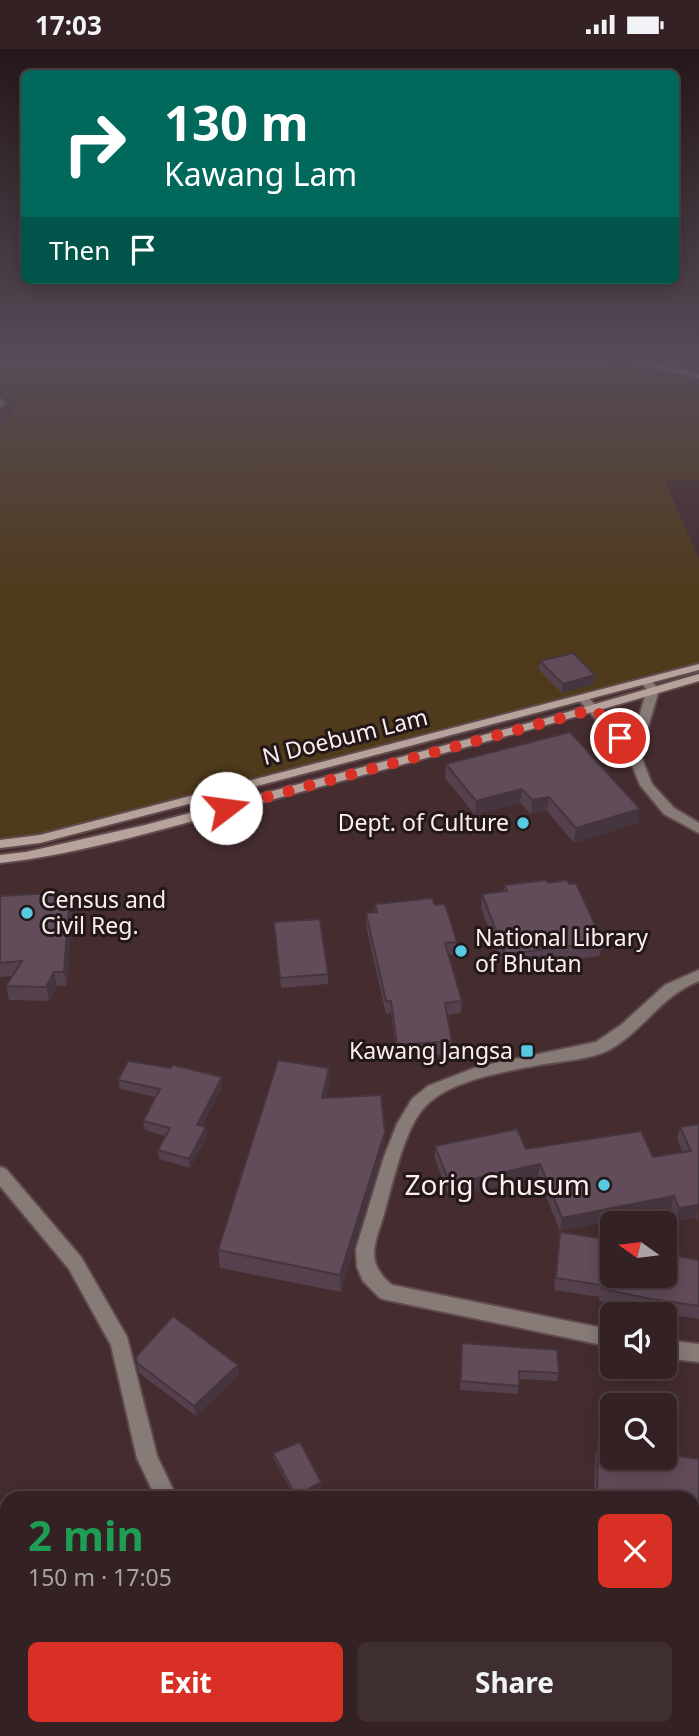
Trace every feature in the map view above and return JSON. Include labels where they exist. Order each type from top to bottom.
[{"type":"main road","name":"N Doebum Lam","points":[[0,859],[26,856],[146,829],[595,709],[699,667]]},
{"type":"main road","name":"N Doebum Lam","points":[[0,844],[40,839],[583,698],[699,677]]},
{"type":"street","points":[[634,754],[649,686]]},
{"type":"street","points":[[583,698],[634,754],[646,785],[661,802],[669,811],[699,829]]},
{"type":"street","points":[[600,1336],[387,1292],[376,1284],[367,1272],[362,1259],[365,1247],[380,1196],[412,1111],[428,1094],[461,1078],[600,1047],[619,1037],[667,989],[680,981],[699,975]]},
{"type":"street","points":[[0,1174],[75,1263],[120,1343],[147,1458],[164,1491]]},
{"type":"street","points":[[677,1350],[699,1353]]},
{"type":"shaded area","points":[[0,438],[699,438],[699,480],[665,481],[699,559],[699,662],[63,835],[0,846]]},
{"type":"building","points":[[573,653],[595,675],[563,684],[540,661]]},
{"type":"building","points":[[570,732],[640,809],[576,828],[549,797],[532,800],[522,789],[476,801],[446,764]]},
{"type":"building","points":[[547,880],[548,883],[567,880],[569,884],[576,883],[603,942],[505,954],[482,894],[507,891],[504,885]]},
{"type":"building","points":[[70,892],[64,972],[54,972],[46,987],[6,986],[22,961],[0,963],[0,896]]},
{"type":"building","points":[[432,898],[435,905],[445,904],[457,942],[445,943],[462,1001],[445,1003],[452,1041],[397,1045],[391,1001],[386,1001],[366,913],[377,912],[375,904]]},
{"type":"building","points":[[320,919],[328,974],[280,978],[274,922]]},
{"type":"building","points":[[278,1060],[329,1068],[322,1098],[381,1095],[385,1132],[340,1275],[218,1250]]},
{"type":"building","points":[[128,1061],[171,1068],[173,1065],[222,1077],[197,1125],[206,1127],[189,1159],[158,1150],[170,1128],[143,1121],[160,1089],[118,1080]]},
{"type":"building","points":[[699,1124],[699,1205],[679,1208],[674,1196],[562,1218],[540,1164],[450,1184],[435,1146],[517,1129],[526,1149],[641,1131],[653,1157],[691,1151],[680,1127]]},
{"type":"building","points":[[560,1232],[600,1238],[600,1285],[556,1278]]},
{"type":"building","points":[[677,1256],[699,1260],[699,1306],[602,1289],[677,1288]]},
{"type":"building","points":[[173,1316],[238,1365],[194,1406],[137,1363],[136,1357]]},
{"type":"building","points":[[462,1343],[557,1350],[559,1373],[519,1371],[519,1386],[461,1381]]},
{"type":"building","points":[[300,1442],[321,1482],[305,1491],[293,1491],[273,1453]]},
{"type":"building","points":[[598,1443],[600,1470],[677,1470],[677,1456],[699,1459],[699,1491],[597,1491]]},
{"type":"place","name":"Dept. of Culture","points":[[523,823]]},
{"type":"place","name":"Census and Civil Reg.","points":[[27,913]]},
{"type":"place","name":"National Library of Bhutan","points":[[461,951]]},
{"type":"place","name":"Kawang Jangsa","points":[[527,1051]]},
{"type":"place","name":"Zorig Chusum","points":[[604,1185]]},
{"type":"route","points":[[226,808],[595,709],[620,738]]}]
